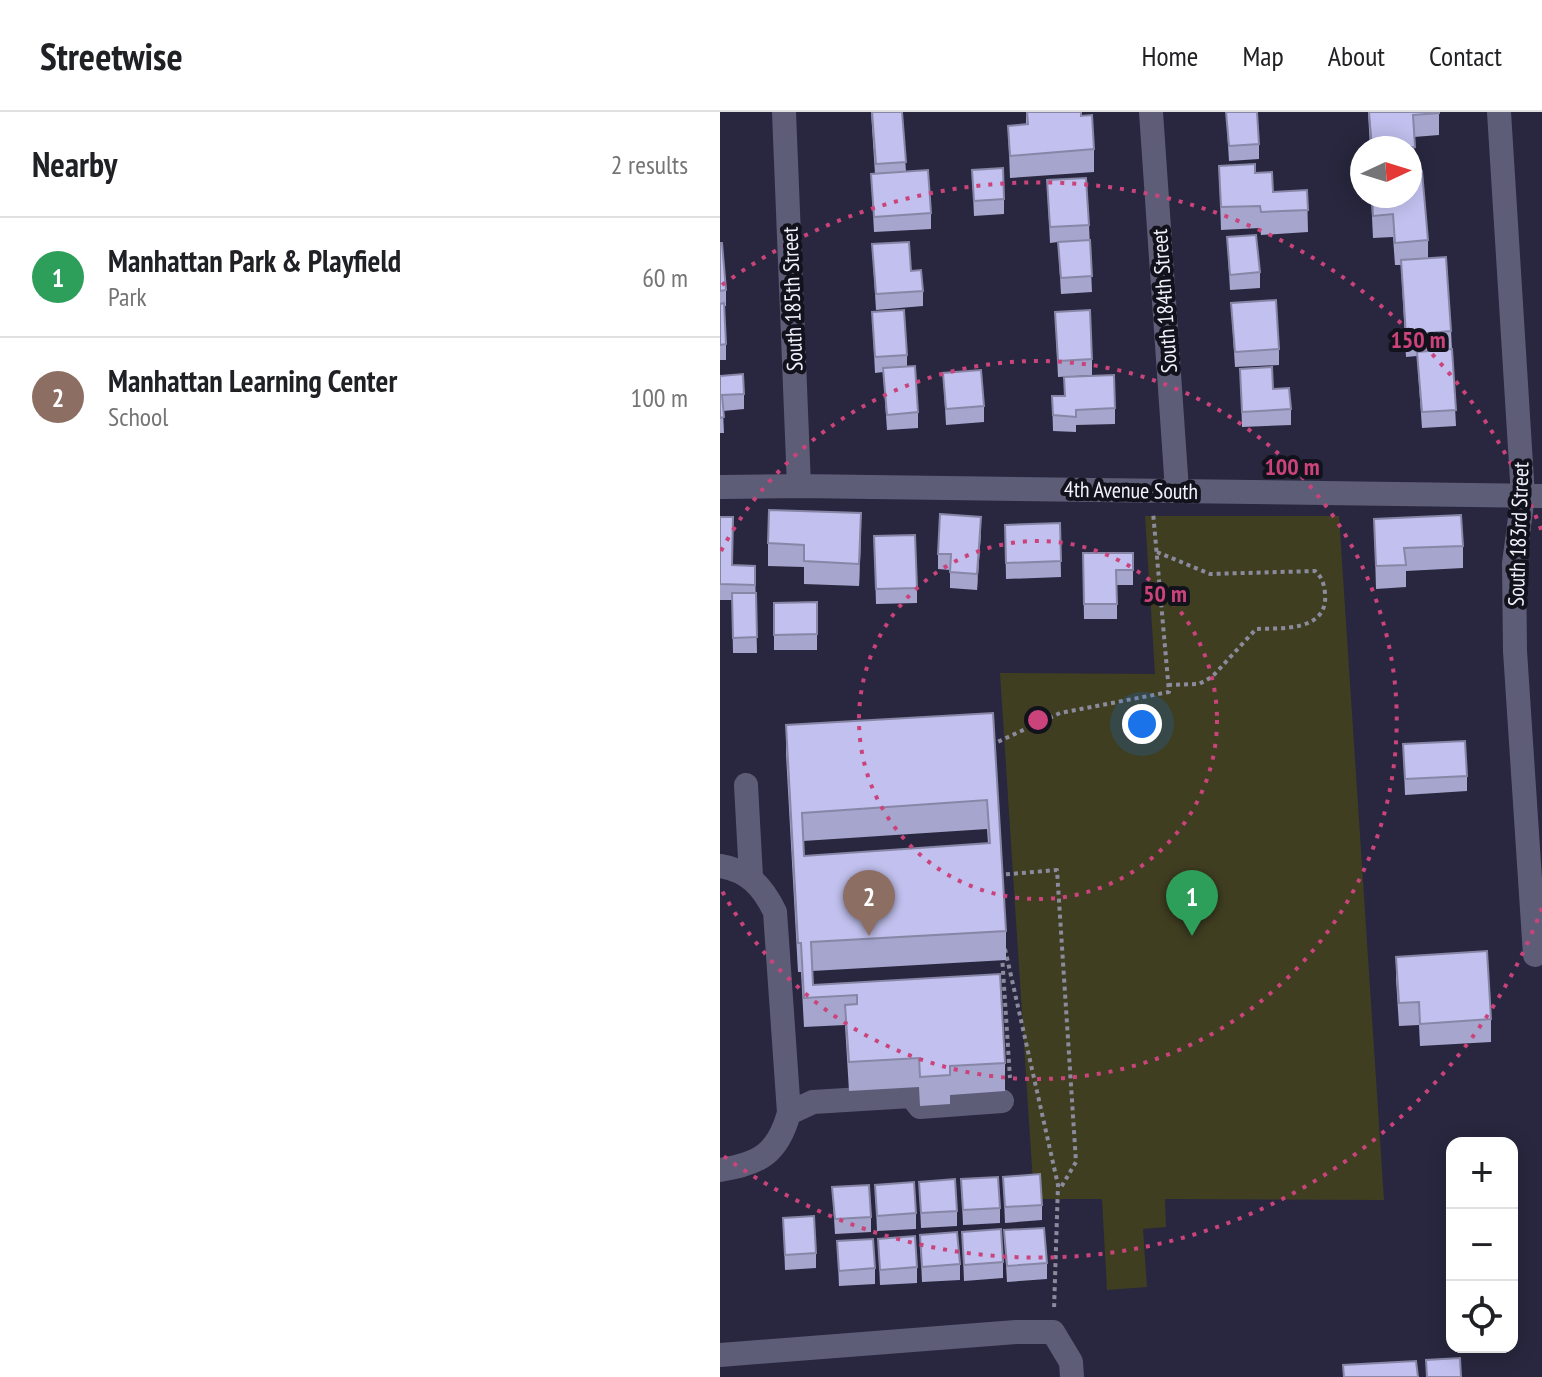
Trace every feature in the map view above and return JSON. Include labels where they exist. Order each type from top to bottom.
[{"type":"street","name":"South 185th Street","points":[[784,112],[799,486]]},
{"type":"street","name":"South 184th Street","points":[[1151,112],[1177,490]]},
{"type":"street","name":"South 183rd Street","points":[[1499,112],[1533,496],[1514,563],[1515,651],[1535,955]]},
{"type":"street","name":"4th Avenue South","points":[[720,487],[1533,496]]},
{"type":"street","points":[[746,785],[751,877]]},
{"type":"street","points":[[720,866],[732,867],[751,877],[766,892],[775,912],[789,1113],[784,1133],[772,1150],[755,1162],[720,1170]]},
{"type":"street","points":[[789,1113],[813,1102],[911,1096],[920,1107],[1002,1101]]},
{"type":"street","points":[[720,1355],[1016,1332],[1053,1332],[1071,1362],[1072,1377]]},
{"type":"path","points":[[988,746],[1060,713],[1169,692],[1151,490]]},
{"type":"path","points":[[1157,551],[1210,574],[1315,571],[1324,585],[1326,599],[1321,612],[1304,627],[1256,629],[1212,677],[1199,684],[1168,685]]},
{"type":"path","points":[[997,887],[997,875],[1057,870],[1076,1162],[1058,1191]]},
{"type":"path","points":[[1002,1101],[1011,1092],[1002,938],[1058,1191],[1053,1332]]},
{"type":"shaded area","points":[[1145,516],[1339,516],[1384,1200],[1165,1199],[1166,1227],[1143,1229],[1147,1287],[1107,1290],[1102,1199],[1034,1199],[1000,673],[1155,674]]},
{"type":"building","points":[[872,112],[902,112],[906,162],[876,164]]},
{"type":"building","points":[[1027,112],[1081,112],[1081,116],[1092,115],[1094,149],[1010,156],[1008,126],[1028,124]]},
{"type":"building","points":[[1226,112],[1257,112],[1259,144],[1229,146]]},
{"type":"building","points":[[1369,112],[1439,112],[1413,115],[1414,136],[1371,136]]},
{"type":"building","points":[[1255,164],[1255,173],[1272,172],[1273,192],[1307,190],[1308,210],[1261,212],[1260,206],[1221,207],[1219,166]]},
{"type":"building","points":[[1003,168],[1004,199],[974,201],[972,170]]},
{"type":"building","points":[[928,170],[931,213],[874,217],[871,174]]},
{"type":"building","points":[[1422,171],[1428,240],[1395,243],[1393,214],[1373,216],[1373,208],[1422,208]]},
{"type":"building","points":[[1086,178],[1089,225],[1050,227],[1047,180]]},
{"type":"building","points":[[1256,235],[1260,272],[1230,275],[1227,237]]},
{"type":"building","points":[[1090,240],[1092,276],[1061,278],[1058,242]]},
{"type":"building","points":[[909,242],[911,271],[921,270],[923,291],[876,294],[872,244]]},
{"type":"building","points":[[720,243],[726,290],[720,291]]},
{"type":"building","points":[[1446,257],[1451,331],[1406,335],[1401,260]]},
{"type":"building","points":[[1276,300],[1279,349],[1235,352],[1231,303]]},
{"type":"building","points":[[724,303],[726,344],[720,345],[720,304]]},
{"type":"building","points":[[904,310],[907,355],[875,357],[872,312]]},
{"type":"building","points":[[1090,310],[1092,359],[1058,361],[1055,312]]},
{"type":"building","points":[[1452,349],[1456,410],[1422,412],[1417,352]]},
{"type":"building","points":[[915,366],[918,412],[887,415],[883,368]]},
{"type":"building","points":[[1272,367],[1273,389],[1289,388],[1291,409],[1242,412],[1240,369]]},
{"type":"building","points":[[981,370],[984,406],[946,409],[943,373]]},
{"type":"building","points":[[743,374],[744,394],[722,395],[724,417],[720,418],[720,376]]},
{"type":"building","points":[[1114,375],[1115,408],[1076,410],[1076,417],[1053,415],[1052,396],[1065,396],[1064,377]]},
{"type":"building","points":[[769,510],[861,513],[859,564],[804,561],[804,545],[768,543]]},
{"type":"building","points":[[940,514],[981,517],[977,574],[950,572],[951,554],[938,554]]},
{"type":"building","points":[[1461,515],[1463,546],[1404,548],[1406,565],[1376,566],[1374,519]]},
{"type":"building","points":[[720,517],[733,517],[732,565],[755,566],[755,585],[720,584]]},
{"type":"building","points":[[1060,523],[1061,561],[1006,563],[1005,525]]},
{"type":"building","points":[[915,535],[917,588],[876,589],[874,536]]},
{"type":"building","points":[[1083,553],[1133,553],[1133,570],[1116,570],[1117,604],[1084,604]]},
{"type":"building","points":[[732,593],[756,593],[757,637],[733,638]]},
{"type":"building","points":[[817,602],[817,634],[774,635],[774,603]]},
{"type":"building","points":[[993,713],[1006,931],[811,942],[813,985],[1000,974],[1005,1063],[950,1066],[950,1075],[920,1077],[919,1058],[849,1062],[845,1005],[857,1004],[857,995],[804,998],[786,725]],"holes":[[[987,800],[990,843],[804,856],[802,813]]]},
{"type":"building","points":[[1465,741],[1467,776],[1405,779],[1403,744]]},
{"type":"building","points":[[1487,951],[1491,1019],[1420,1024],[1419,1002],[1399,1003],[1396,957]]},
{"type":"building","points":[[1040,1174],[1042,1205],[1005,1207],[1003,1177]]},
{"type":"building","points":[[998,1177],[1000,1208],[963,1210],[961,1179]]},
{"type":"building","points":[[955,1179],[957,1211],[921,1213],[919,1182]]},
{"type":"building","points":[[914,1182],[916,1213],[877,1216],[875,1185]]},
{"type":"building","points":[[869,1185],[871,1217],[835,1219],[832,1187]]},
{"type":"building","points":[[814,1216],[816,1253],[785,1255],[783,1218]]},
{"type":"building","points":[[1044,1228],[1047,1263],[1007,1266],[1004,1230]]},
{"type":"building","points":[[1001,1229],[1003,1262],[964,1265],[962,1232]]},
{"type":"building","points":[[957,1232],[960,1264],[922,1267],[920,1235]]},
{"type":"building","points":[[915,1236],[917,1267],[880,1270],[878,1239]]},
{"type":"building","points":[[873,1239],[875,1268],[839,1271],[837,1241]]},
{"type":"building","points":[[1460,1358],[1461,1377],[1427,1377],[1426,1360]]},
{"type":"building","points":[[1416,1361],[1418,1377],[1344,1377],[1343,1365]]},
{"type":"place","name":"Manhattan Learning Center","points":[[869,936]]},
{"type":"place","name":"Manhattan Park & Playfield","points":[[1192,936]]}]
